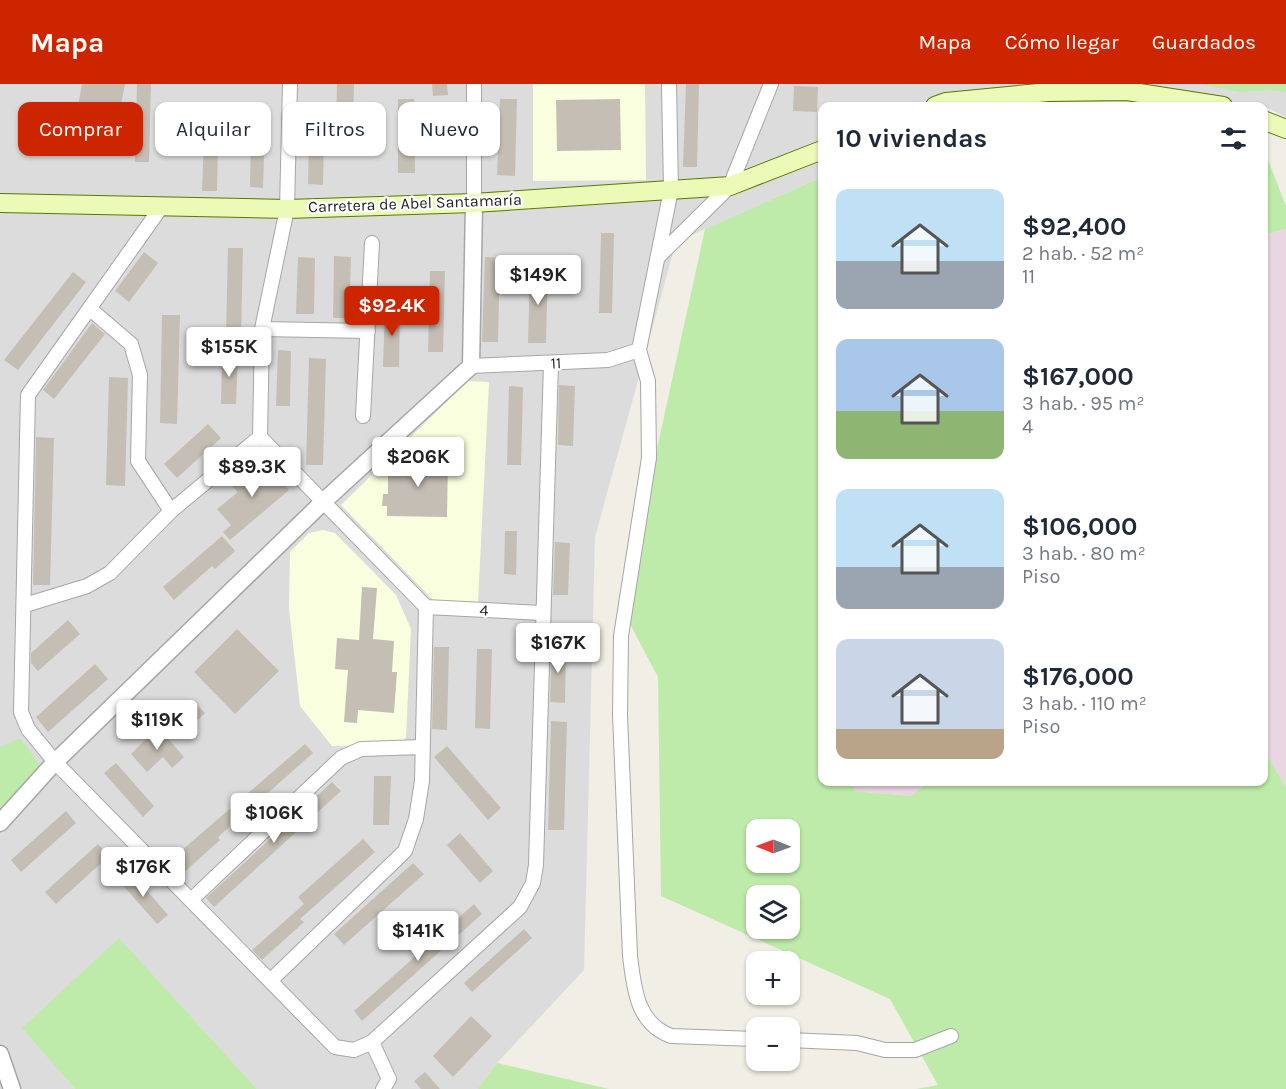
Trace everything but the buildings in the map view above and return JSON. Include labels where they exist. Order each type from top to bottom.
[{"type":"main road","points":[[946,102],[1048,92],[1127,91],[1197,102]]},
{"type":"main road","points":[[1268,122],[1286,129]]},
{"type":"main road","name":"Carretera de Abel Santamaría","points":[[0,203],[287,209],[474,203],[730,186],[818,152]]},
{"type":"street","points":[[270,981],[405,851],[416,819],[422,781],[426,607],[260,437],[262,328],[287,209],[290,84]]},
{"type":"street","points":[[0,823],[55,762],[324,501],[471,366],[474,84]]},
{"type":"street","points":[[669,84],[671,190],[639,350],[648,381],[649,458],[621,636],[620,715],[630,956],[634,995],[646,1017],[663,1033],[671,1036],[746,1039]]},
{"type":"street","points":[[658,257],[730,186],[771,84]]},
{"type":"street","points":[[162,206],[28,395],[21,712],[28,729],[55,762],[335,1047],[354,1050],[372,1042],[520,907],[533,883],[536,865],[551,363]]},
{"type":"street","points":[[363,417],[372,243]]},
{"type":"street","points":[[90,309],[131,344],[140,375],[138,461],[171,511]]},
{"type":"street","points":[[262,328],[368,331]]},
{"type":"street","name":"11","points":[[471,366],[608,360],[639,350]]},
{"type":"street","points":[[25,605],[87,586],[110,573],[171,511],[260,437]]},
{"type":"street","name":"4","points":[[426,607],[542,613]]},
{"type":"street","points":[[191,900],[340,758],[361,749],[422,747]]},
{"type":"street","points":[[800,1040],[857,1043],[885,1050],[915,1050],[951,1036]]},
{"type":"street","points":[[372,1042],[388,1079],[383,1089]]},
{"type":"street","points":[[0,1054],[12,1089]]},
{"type":"shaded area","points":[[0,84],[1286,84],[1286,117],[1268,108],[1268,102],[818,102],[818,179],[676,242],[595,537],[584,970],[497,1063],[477,1089],[257,1089],[119,939],[23,1028],[75,1089],[0,1089]]},
{"type":"shaded area","points":[[533,84],[645,84],[646,180],[533,181]]},
{"type":"shaded area","points":[[1286,229],[1286,787],[1268,757],[1268,234]]},
{"type":"shaded area","points":[[468,381],[489,382],[478,602],[433,600],[341,505]]},
{"type":"shaded area","points":[[323,530],[335,533],[396,595],[411,629],[406,737],[401,743],[389,747],[332,746],[300,706],[289,608],[290,552],[309,533]]},
{"type":"shaded area","points":[[854,786],[923,786],[911,796],[854,791]]},
{"type":"green space","points":[[1201,84],[1286,84],[1286,92],[1270,90],[1240,92]]},
{"type":"green space","points":[[1268,160],[1286,206],[1286,229],[1268,234]]},
{"type":"green space","points":[[818,179],[818,786],[854,786],[854,791],[911,796],[923,786],[1268,786],[1268,757],[1286,787],[1286,1089],[916,1089],[938,1085],[890,999],[800,959],[800,951],[783,951],[757,939],[800,939],[800,885],[746,885],[746,934],[661,896],[658,677],[622,609],[705,229]]},
{"type":"green space","points":[[20,738],[40,765],[0,811],[0,747]]},
{"type":"green space","points":[[119,938],[257,1089],[75,1089],[22,1028]]},
{"type":"green space","points":[[497,1063],[609,1089],[477,1089]]}]
